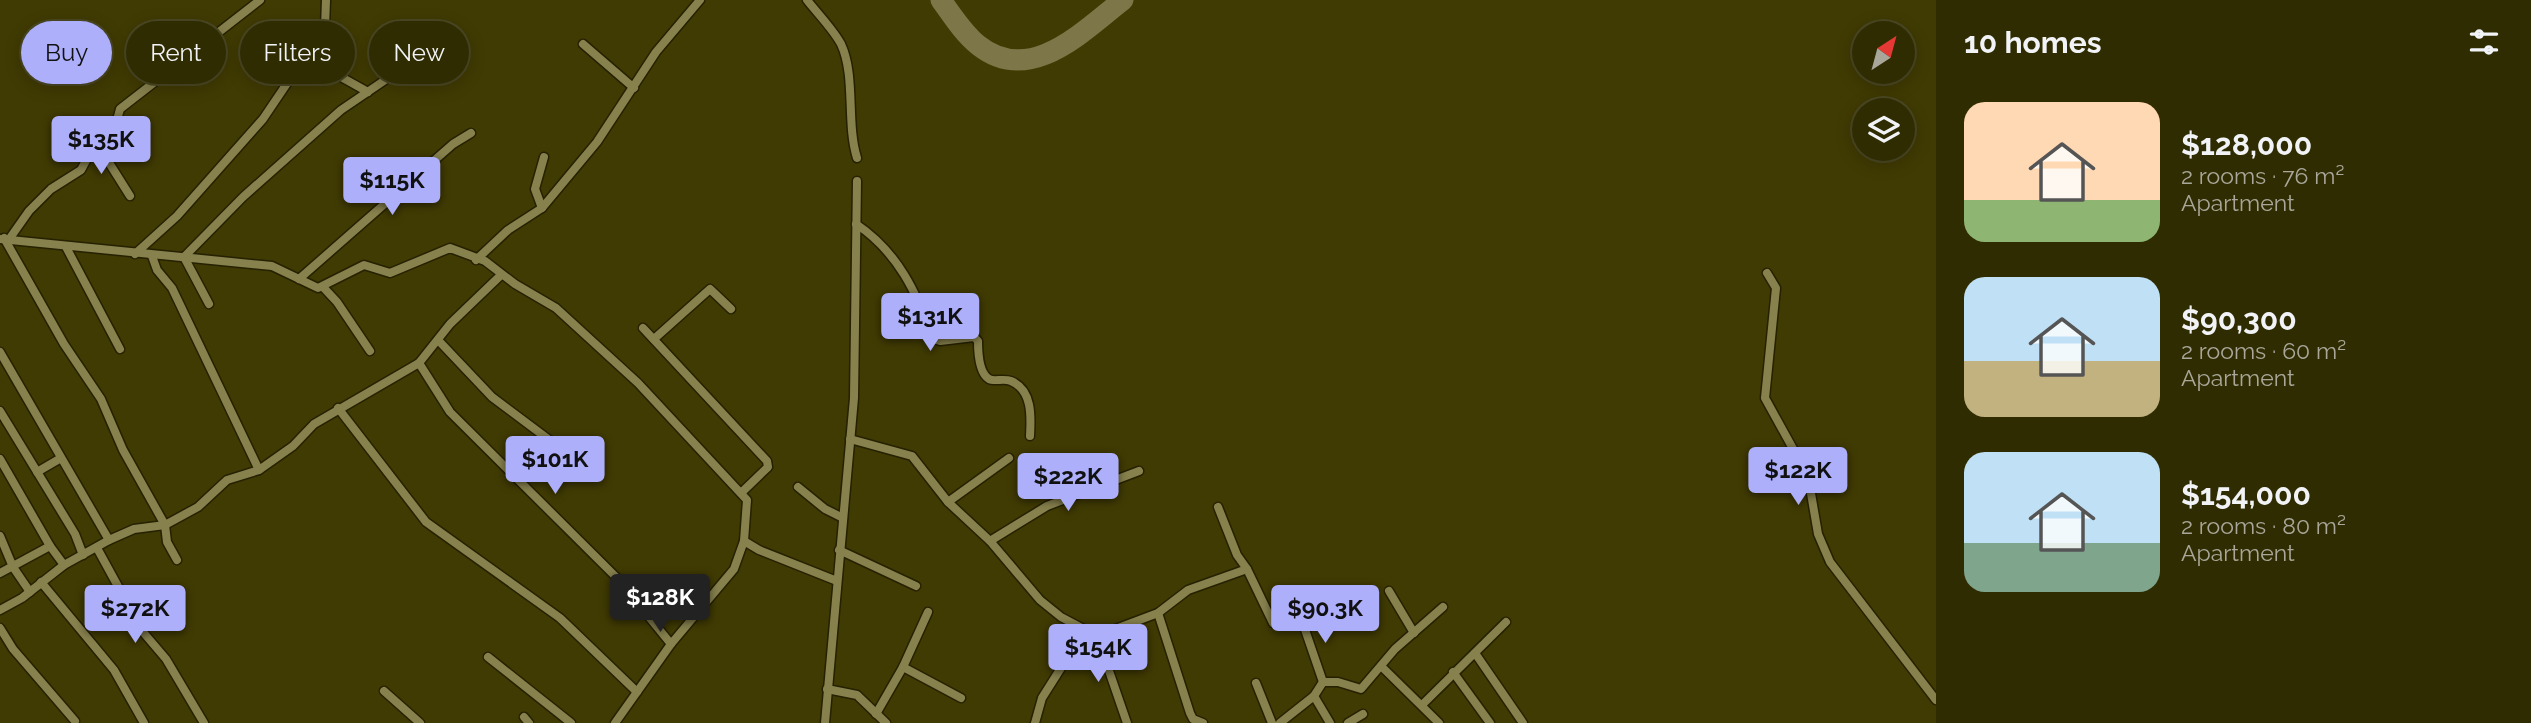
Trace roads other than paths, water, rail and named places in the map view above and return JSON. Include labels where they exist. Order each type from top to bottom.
[{"type":"street","points":[[4,239],[51,189],[81,170],[96,142],[117,120],[120,109],[260,0]]},
{"type":"street","points":[[325,21],[326,0]]},
{"type":"street","points":[[476,260],[508,230],[542,208],[597,142],[635,88],[656,52],[700,0]]},
{"type":"street","points":[[807,0],[841,44],[846,71],[851,139],[857,158]]},
{"type":"street","points":[[583,44],[635,88]]},
{"type":"street","points":[[135,254],[219,172],[288,84]]},
{"type":"street","points":[[354,84],[368,92]]},
{"type":"street","points":[[184,257],[243,197],[341,110],[380,84]]},
{"type":"street","points":[[299,279],[453,144],[471,134]]},
{"type":"street","points":[[96,142],[130,195]]},
{"type":"street","points":[[542,208],[535,190],[544,157]]},
{"type":"street","points":[[825,723],[854,398],[857,181]]},
{"type":"street","points":[[856,224],[885,248],[917,293],[933,339],[940,341],[974,337],[978,341],[978,352],[986,377],[1012,381],[1020,388],[1030,403],[1030,436]]},
{"type":"street","points":[[4,239],[272,266],[313,286],[323,287],[360,266],[370,265],[390,273],[442,250],[459,251],[476,260],[485,261],[501,275],[556,308],[638,383],[747,500],[744,541],[734,569],[671,644],[615,723]]},
{"type":"street","points":[[4,239],[64,344],[101,399],[122,450],[165,525],[167,541],[177,560]]},
{"type":"street","points":[[65,247],[120,349]]},
{"type":"street","points":[[152,256],[157,270],[172,288],[259,470]]},
{"type":"street","points":[[184,257],[209,304]]},
{"type":"street","points":[[1767,273],[1776,288],[1765,398],[1808,476],[1818,534],[1830,562],[1936,700]]},
{"type":"street","points":[[0,610],[30,592],[64,565],[109,540],[134,529],[165,525],[198,507],[227,481],[259,470],[293,446],[314,424],[419,363],[450,324],[501,275]]},
{"type":"street","points":[[323,287],[337,302],[370,351]]},
{"type":"street","points":[[654,339],[710,289],[731,309]]},
{"type":"street","points":[[643,328],[767,461],[768,467],[763,474],[741,493]]},
{"type":"street","points":[[439,340],[492,397],[560,448]]},
{"type":"street","points":[[0,352],[109,540]]},
{"type":"street","points":[[419,363],[450,412],[619,580],[671,644]]},
{"type":"street","points":[[338,408],[426,522],[560,618],[637,692]]},
{"type":"street","points":[[0,411],[75,534],[83,555]]},
{"type":"street","points":[[850,439],[912,456],[948,502],[990,541],[1040,600],[1097,636],[1126,723]]},
{"type":"street","points":[[37,472],[61,458]]},
{"type":"street","points":[[948,502],[1009,458]]},
{"type":"street","points":[[0,459],[50,546],[64,565]]},
{"type":"street","points":[[990,541],[1046,506],[1139,471]]},
{"type":"street","points":[[798,486],[825,509],[843,518]]},
{"type":"street","points":[[1218,507],[1237,555],[1247,569],[1273,623],[1311,614]]},
{"type":"street","points":[[0,536],[13,567],[30,592]]},
{"type":"street","points":[[744,541],[758,550],[837,581]]},
{"type":"street","points":[[0,573],[50,546]]},
{"type":"street","points":[[97,548],[143,632],[166,659],[204,723]]},
{"type":"street","points":[[839,550],[916,586]]},
{"type":"street","points":[[1097,636],[1158,613],[1188,590],[1247,569]]},
{"type":"street","points":[[41,582],[114,670],[144,723]]},
{"type":"street","points":[[1390,590],[1414,633]]},
{"type":"street","points":[[1323,682],[1338,682],[1361,689],[1381,666],[1443,607]]},
{"type":"street","points":[[876,714],[903,667],[928,612]]},
{"type":"street","points":[[1158,613],[1190,713],[1193,719],[1203,723]]},
{"type":"street","points":[[1301,618],[1323,682]]},
{"type":"street","points":[[1423,704],[1507,622]]},
{"type":"street","points":[[0,628],[13,649],[75,721]]},
{"type":"street","points":[[1035,723],[1042,698],[1053,677],[1085,630]]},
{"type":"street","points":[[1475,653],[1523,723]]},
{"type":"street","points":[[488,657],[571,723]]},
{"type":"street","points":[[1381,666],[1423,704],[1439,723]]},
{"type":"street","points":[[903,667],[961,698]]},
{"type":"street","points":[[1453,672],[1490,723]]},
{"type":"street","points":[[1280,723],[1314,696],[1323,682]]},
{"type":"street","points":[[1256,683],[1272,723]]},
{"type":"street","points":[[827,689],[857,695],[886,723]]},
{"type":"street","points":[[384,691],[420,723]]},
{"type":"street","points":[[1314,696],[1330,723]]},
{"type":"street","points":[[1348,723],[1363,714]]}]
